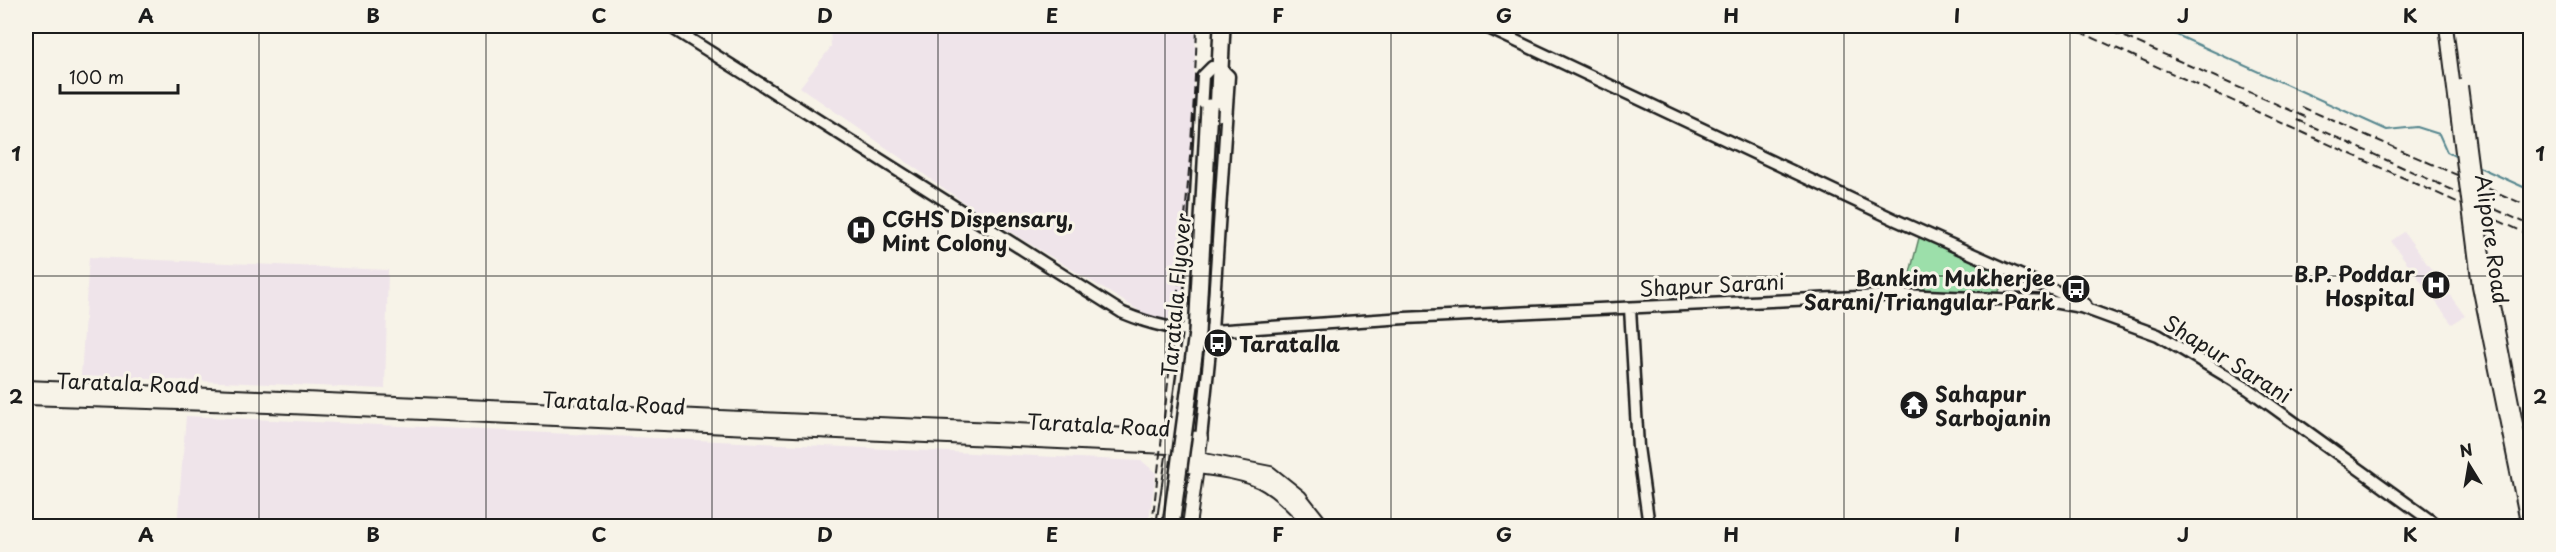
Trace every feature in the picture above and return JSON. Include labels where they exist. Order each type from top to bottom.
[{"type":"highway","points":[[1214,26],[1216,67]]},
{"type":"highway","points":[[1216,67],[1222,26]]},
{"type":"highway","name":"Taratala Flyover","points":[[1180,526],[1204,338],[1216,67]]},
{"type":"highway","name":"Taratala Flyover","points":[[1171,526],[1197,333],[1214,110]]},
{"type":"main road","name":"Alipore Road","points":[[2446,26],[2478,286],[2528,526]]},
{"type":"main road","name":"Alipore Road","points":[[2454,26],[2481,249],[2530,495]]},
{"type":"main road","points":[[26,387],[105,396],[1144,434],[1173,452],[1199,453],[1267,485],[1317,525]]},
{"type":"main road","name":"Taratala Road","points":[[26,398],[105,396]]},
{"type":"main road","points":[[1173,452],[1199,453]]},
{"type":"main road","points":[[1163,526],[1173,452]]},
{"type":"main road","points":[[1189,526],[1199,453]]},
{"type":"street","name":"Shapur Sarani","points":[[669,26],[1123,313],[1188,332],[1366,320],[1901,296],[2047,302],[2094,311],[2158,335],[2248,389],[2438,526]]},
{"type":"street","points":[[1484,26],[1898,221],[2082,302],[2094,311]]},
{"type":"street","points":[[1173,452],[1188,332],[1203,76],[1216,67],[1229,76],[1212,331],[1199,453]]},
{"type":"street","points":[[1630,308],[1638,447],[1649,526]]},
{"type":"shaded area","points":[[830,26],[1196,26],[1186,308],[1179,319],[1153,319],[976,211],[800,87],[831,47]]},
{"type":"shaded area","points":[[2404,232],[2465,316],[2452,324],[2391,241]]},
{"type":"shaded area","points":[[89,257],[388,270],[385,389],[81,376]]},
{"type":"shaded area","points":[[186,416],[1142,461],[1156,473],[1148,526],[177,526]]},
{"type":"green space","points":[[1920,234],[2007,274],[1997,295],[1905,292]]},
{"type":"waterway","points":[[2157,26],[2387,130],[2417,127],[2439,134],[2447,152],[2459,158]]},
{"type":"waterway","points":[[2479,167],[2530,190]]},
{"type":"railway","points":[[1152,526],[1185,214],[1197,26]]},
{"type":"railway","points":[[2067,26],[2530,235]]},
{"type":"railway","points":[[2100,26],[2308,118]]},
{"type":"railway","points":[[2302,107],[2530,207]]},
{"type":"railway","points":[[2298,120],[2530,225]]},
{"type":"place","name":"CGHS Dispensary, Mint Colony","points":[[861,230]]},
{"type":"place","name":"B.P. Poddar Hospital","points":[[2436,285]]},
{"type":"place","name":"Bankim Mukherjee Sarani/Triangular Park","points":[[2076,289]]},
{"type":"place","name":"Taratalla","points":[[1218,343]]},
{"type":"place","name":"Sahapur Sarbojanin","points":[[1914,405]]}]
